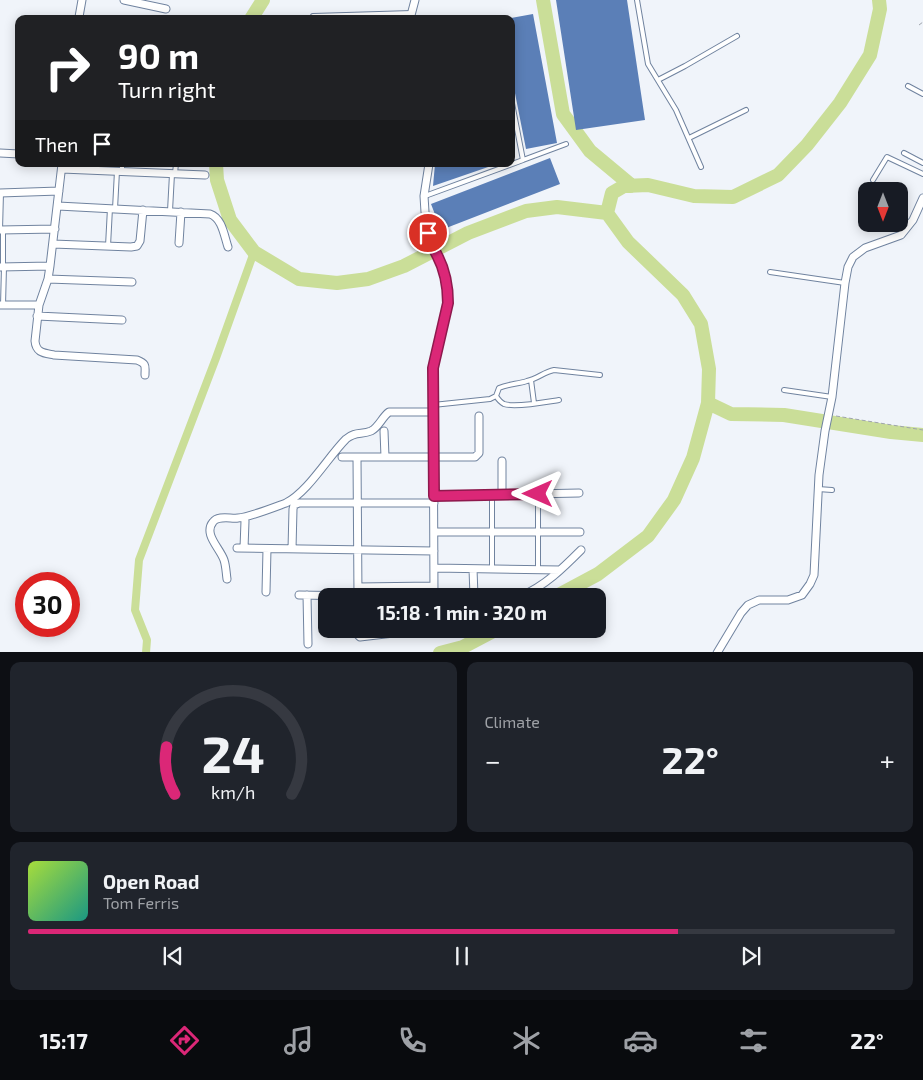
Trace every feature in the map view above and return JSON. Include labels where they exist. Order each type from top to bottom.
[{"type":"street","points":[[80,15],[82,0]]},
{"type":"street","points":[[124,0],[166,9]]},
{"type":"street","points":[[411,15],[415,0]]},
{"type":"street","points":[[0,152],[15,154]]},
{"type":"street","points":[[62,167],[48,279],[38,305],[36,346],[38,350],[54,355],[137,360],[144,362],[145,375]]},
{"type":"street","points":[[81,167],[205,175]]},
{"type":"street","points":[[357,457],[358,587],[434,586],[433,368],[448,303],[446,282],[438,257],[430,243],[425,212],[424,196],[429,167]]},
{"type":"street","points":[[1,193],[59,191]]},
{"type":"street","points":[[717,652],[741,612],[748,605],[759,600],[788,600],[802,595],[810,584],[814,575],[818,489],[825,431],[831,406],[848,267],[852,256],[864,248],[901,234],[913,220],[923,198]]},
{"type":"street","points":[[58,206],[210,214],[216,216],[219,221],[228,247]]},
{"type":"street","points":[[53,244],[137,246],[140,241],[143,210]]},
{"type":"street","points":[[179,243],[181,212]]},
{"type":"street","points":[[1,230],[55,229]]},
{"type":"street","points":[[2,267],[50,266]]},
{"type":"street","points":[[48,279],[132,282]]},
{"type":"street","points":[[2,305],[38,305]]},
{"type":"street","points":[[37,316],[122,320]]},
{"type":"street","points":[[227,579],[223,559],[210,534],[210,528],[216,519],[240,518],[293,499],[346,439],[357,433],[371,431],[377,426],[384,415],[389,412],[433,409]]},
{"type":"street","points":[[342,458],[475,458],[479,452],[479,416]]},
{"type":"street","points":[[384,431],[385,457]]},
{"type":"street","points":[[502,461],[502,494]]},
{"type":"street","points":[[292,549],[293,509],[294,505],[299,503],[434,500],[492,494],[579,494]]},
{"type":"street","points":[[245,521],[241,548],[434,551]]},
{"type":"street","points":[[434,532],[580,532]]},
{"type":"street","points":[[266,592],[267,549]]},
{"type":"street","points":[[537,588],[581,550]]},
{"type":"street","points":[[434,568],[560,570]]},
{"type":"street","points":[[473,569],[474,588]]},
{"type":"street","points":[[299,595],[318,595]]},
{"type":"street","points":[[307,595],[308,644]]},
{"type":"lane","points":[[636,0],[648,64],[676,110],[701,168]]},
{"type":"lane","points":[[658,80],[737,36]]},
{"type":"lane","points":[[908,86],[923,94]]},
{"type":"lane","points":[[689,138],[746,110]]},
{"type":"lane","points":[[515,119],[523,160]]},
{"type":"lane","points":[[515,163],[566,144]]},
{"type":"lane","points":[[904,153],[923,164]]},
{"type":"lane","points":[[872,180],[887,157],[923,174]]},
{"type":"lane","points":[[170,211],[175,167]]},
{"type":"lane","points":[[424,196],[504,167]]},
{"type":"lane","points":[[108,246],[112,208],[120,169]]},
{"type":"lane","points":[[1,193],[2,305]]},
{"type":"lane","points":[[770,272],[845,283]]},
{"type":"lane","points":[[433,409],[490,399],[496,396],[499,388],[505,385],[532,380],[554,370],[600,375]]},
{"type":"lane","points":[[532,380],[534,403]]},
{"type":"lane","points":[[784,390],[832,397]]},
{"type":"lane","points":[[496,396],[504,404],[514,405],[559,400]]},
{"type":"lane","points":[[818,489],[832,490]]},
{"type":"lane","points":[[492,494],[492,569]]},
{"type":"lane","points":[[538,494],[538,570]]},
{"type":"path","points":[[919,25],[923,22]]},
{"type":"path","points":[[828,414],[923,430]]},
{"type":"building","points":[[556,0],[627,0],[645,120],[576,130]]},
{"type":"building","points":[[533,14],[557,143],[526,149],[515,93],[515,17]]},
{"type":"building","points":[[550,158],[560,184],[441,230],[431,204]]},
{"type":"building","points":[[435,167],[488,167],[433,186]]},
{"type":"waterway","points":[[254,15],[263,0]]},
{"type":"waterway","points":[[543,0],[563,114],[590,151],[632,186]]},
{"type":"waterway","points":[[572,588],[598,574],[648,536],[674,500],[693,458],[708,403],[709,369],[701,324],[683,295],[628,242],[607,213],[612,193],[624,186],[648,185],[694,196],[733,197],[778,175],[807,145],[840,103],[870,55],[880,9],[879,0]]},
{"type":"waterway","points":[[216,167],[217,180],[230,220],[254,252],[299,279],[337,283],[368,279],[404,266],[468,233],[526,211],[557,207],[607,213]]},
{"type":"waterway","points":[[146,652],[147,640],[135,610],[139,560],[254,252]]},
{"type":"waterway","points":[[708,403],[731,414],[784,415],[891,432],[923,435]]},
{"type":"waterway","points":[[444,652],[463,647],[480,638]]},
{"type":"route","points":[[428,233],[430,243],[438,257],[448,292],[448,303],[433,368],[434,496],[538,494]]}]
